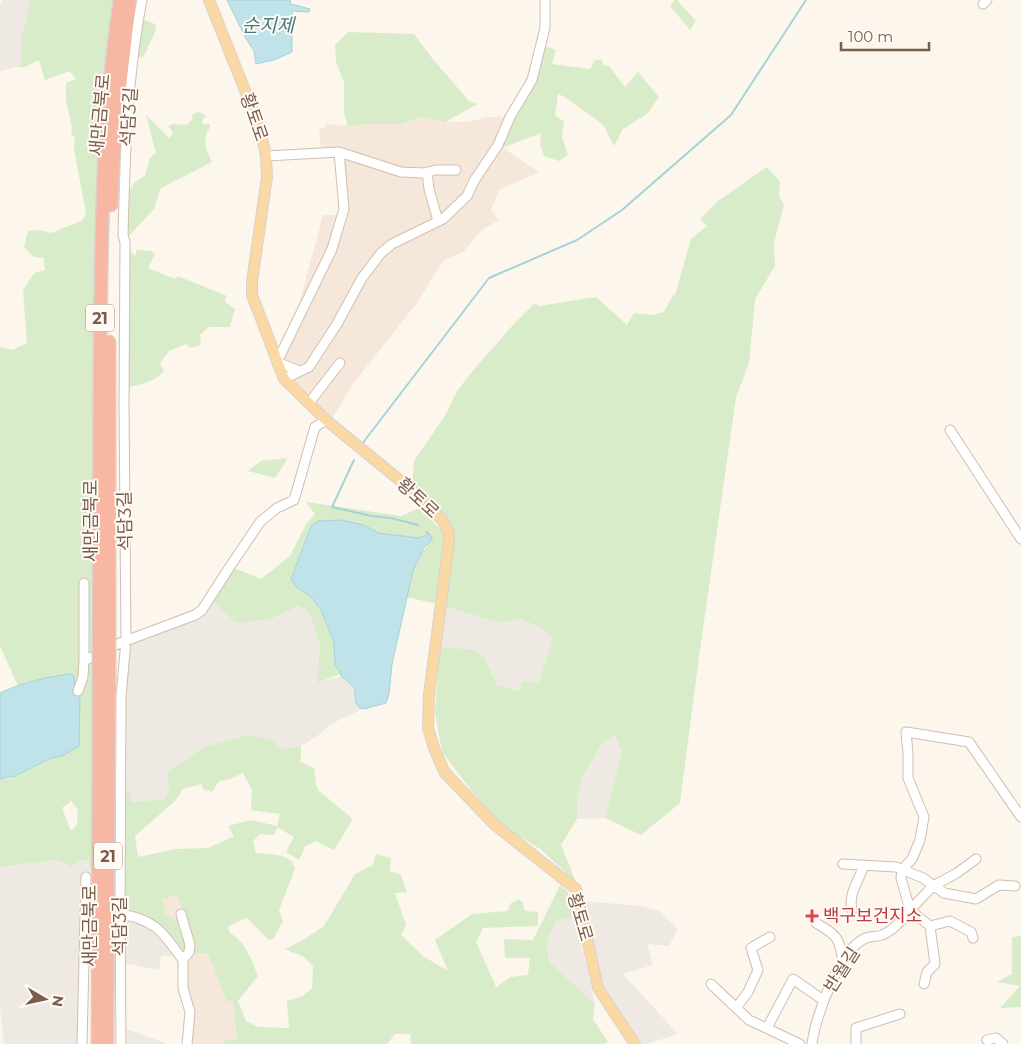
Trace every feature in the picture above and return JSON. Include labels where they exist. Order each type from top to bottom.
[{"type":"highway","name":"새만금북로","points":[[107,1044],[101,285],[107,118],[113,46],[120,0]]},
{"type":"highway","name":"새만금북로","points":[[104,637],[112,202],[116,121],[130,0]]},
{"type":"highway","name":"새만금북로","points":[[98,1044],[104,669]]},
{"type":"main road","name":"황토로","points":[[209,0],[260,128],[266,156],[266,178],[252,282],[252,296],[277,362],[288,382],[326,420],[408,487],[442,520],[448,531],[449,542],[440,616],[428,695],[428,728],[435,751],[445,773],[495,825],[576,889],[598,988],[635,1044]]},
{"type":"street","name":"석담3길","points":[[121,1044],[121,696],[126,641],[124,184],[136,30],[142,0]]},
{"type":"street","points":[[288,382],[299,370],[309,367],[337,324],[362,278],[381,253],[392,244],[443,219],[467,196],[474,181],[498,145],[510,117],[532,80],[545,28],[545,0]]},
{"type":"street","points":[[266,156],[339,152],[401,172],[456,170]]},
{"type":"street","points":[[299,370],[277,362],[332,249],[344,209],[339,152]]},
{"type":"street","points":[[427,172],[438,221]]},
{"type":"street","points":[[309,403],[340,363]]},
{"type":"street","points":[[84,661],[126,641],[195,615],[202,610],[260,522],[277,508],[294,500],[298,492],[315,427],[326,420]]},
{"type":"street","points":[[950,430],[1021,538]]},
{"type":"street","points":[[78,692],[83,677],[84,661],[84,583]]},
{"type":"street","points":[[924,984],[927,972],[935,964],[930,926],[910,910],[901,878],[902,870],[912,859],[920,840],[924,817],[908,778],[906,732],[970,742],[1021,817]]},
{"type":"street","name":"반월길","points":[[812,1044],[814,1028],[823,1000],[853,947],[866,938],[883,935],[898,924],[933,886],[957,873],[976,859]]},
{"type":"street","points":[[843,864],[896,867],[923,878],[944,893],[976,899],[999,885],[1015,886]]},
{"type":"street","points":[[852,910],[850,901],[852,891],[864,865]]},
{"type":"street","points":[[82,1044],[86,877]]},
{"type":"street","points":[[120,914],[134,916],[156,925],[183,960]]},
{"type":"street","points":[[181,914],[190,944],[189,952],[183,960],[183,988],[190,1012],[187,1044]]},
{"type":"street","points":[[930,926],[950,921],[971,932],[973,938]]},
{"type":"street","points":[[816,923],[834,934],[840,947],[843,962]]},
{"type":"street","points":[[736,1008],[748,992],[758,970],[751,948],[770,936]]},
{"type":"street","name":"반월길","points":[[768,1028],[793,979],[823,1000]]},
{"type":"street","points":[[710,984],[749,1020],[800,1044]]},
{"type":"street","points":[[856,1044],[856,1028],[900,1014]]},
{"type":"street","points":[[987,1040],[996,1038],[1003,1044]]},
{"type":"shaded area","points":[[2,0],[31,0],[22,34],[22,57],[18,67],[0,71],[0,4]]},
{"type":"shaded area","points":[[515,116],[503,148],[539,172],[499,190],[491,210],[499,220],[482,230],[463,252],[443,261],[417,303],[353,384],[330,422],[286,374],[281,360],[294,323],[323,215],[337,215],[342,209],[337,155],[321,149],[319,129],[324,128],[326,124],[348,126],[402,124],[422,117],[445,122],[466,122],[488,117]]},
{"type":"shaded area","points":[[213,601],[271,619],[298,606],[309,612],[320,644],[317,683],[341,676],[354,687],[356,703],[362,709],[329,725],[320,734],[301,746],[282,749],[272,740],[248,735],[229,741],[169,791],[164,799],[131,802],[124,791],[125,710],[130,648],[134,633]]},
{"type":"shaded area","points":[[446,607],[502,623],[521,619],[543,629],[552,639],[539,682],[519,691],[497,685],[485,658],[440,648]]},
{"type":"shaded area","points":[[615,735],[622,752],[605,818],[577,819],[577,798],[583,776],[604,741]]},
{"type":"shaded area","points":[[56,860],[72,867],[79,860],[89,861],[91,871],[83,1044],[4,1044],[0,1008],[0,867]]},
{"type":"shaded area","points":[[176,895],[185,912],[175,920],[166,914],[162,900]]},
{"type":"shaded area","points":[[583,901],[641,906],[659,911],[678,929],[669,946],[647,944],[653,965],[623,974],[678,1034],[647,1044],[641,1044],[600,980]]},
{"type":"shaded area","points":[[575,916],[595,1004],[549,963],[547,940],[556,921]]},
{"type":"shaded area","points":[[123,917],[154,928],[175,956],[161,956],[159,970],[123,963]]},
{"type":"shaded area","points":[[208,953],[233,1001],[237,1040],[226,1040],[223,1044],[187,1044],[185,962],[195,954]]},
{"type":"shaded area","points":[[127,1029],[165,1043],[166,1044],[127,1044]]},
{"type":"green space","points":[[31,0],[115,0],[94,347],[92,780],[95,815],[91,871],[89,861],[80,860],[72,867],[56,860],[0,867],[0,779],[8,779],[49,759],[64,755],[79,746],[72,674],[57,675],[18,686],[0,646],[0,347],[12,350],[27,343],[23,291],[34,273],[45,270],[44,258],[34,257],[24,247],[28,231],[39,230],[51,233],[83,220],[86,213],[74,149],[75,139],[71,132],[72,127],[66,102],[66,83],[76,79],[70,71],[45,80],[39,60],[25,67],[18,67],[22,57],[22,34]],"holes":[[[71,801],[78,810],[77,825],[71,831],[62,808]]]},
{"type":"green space","points":[[675,0],[696,21],[690,30],[670,6]]},
{"type":"green space","points":[[142,19],[155,24],[156,30],[144,56],[136,58]]},
{"type":"green space","points":[[348,32],[414,34],[469,101],[478,104],[445,122],[422,117],[402,124],[348,126],[344,113],[344,82],[336,62],[335,45]]},
{"type":"green space","points":[[549,47],[556,50],[552,64],[590,69],[595,60],[602,60],[603,65],[609,66],[625,87],[638,72],[659,97],[648,113],[623,129],[614,146],[604,126],[558,94],[555,116],[564,121],[562,137],[568,155],[559,161],[544,156],[540,144],[541,133],[502,148],[542,48]]},
{"type":"green space","points":[[199,112],[207,116],[203,119],[202,124],[210,124],[205,143],[212,162],[161,188],[154,209],[127,238],[126,196],[134,183],[145,176],[150,158],[156,153],[146,115],[169,138],[173,133],[168,126],[174,124],[187,125],[193,118],[191,115]]},
{"type":"green space","points":[[767,167],[780,182],[779,195],[784,205],[774,243],[775,266],[755,299],[749,363],[736,397],[680,803],[641,835],[605,818],[622,752],[615,735],[604,741],[583,776],[577,798],[577,819],[561,845],[576,882],[540,849],[499,824],[442,752],[435,713],[440,648],[472,649],[485,658],[497,685],[519,691],[522,682],[539,682],[552,639],[543,629],[521,619],[502,623],[446,607],[447,517],[412,484],[414,461],[446,414],[457,391],[512,326],[535,303],[539,306],[596,297],[627,325],[634,313],[652,315],[664,312],[673,295],[675,295],[691,239],[707,226],[700,219],[718,201]]},
{"type":"green space","points":[[129,250],[135,256],[137,250],[151,251],[155,254],[148,268],[175,279],[178,276],[227,296],[225,302],[235,309],[230,327],[209,327],[200,335],[201,345],[190,348],[186,344],[169,351],[160,363],[164,371],[160,375],[148,382],[129,387]]},
{"type":"green space","points":[[288,458],[275,478],[248,471],[261,461]]},
{"type":"green space","points":[[306,502],[401,516],[419,508],[442,531],[444,545],[437,604],[406,597],[415,567],[422,553],[432,540],[422,537],[311,526],[291,577],[296,587],[307,593],[321,610],[334,642],[335,665],[340,674],[317,683],[320,644],[309,612],[298,606],[271,619],[236,623],[213,601],[234,568],[261,579],[290,556],[306,524],[315,514]]},
{"type":"green space","points":[[248,735],[272,740],[282,749],[301,746],[301,758],[299,761],[314,768],[316,785],[319,791],[353,819],[334,850],[316,841],[305,846],[299,860],[286,852],[294,837],[277,827],[274,835],[260,834],[253,841],[256,853],[285,857],[293,864],[295,869],[279,910],[283,921],[273,939],[269,940],[247,918],[228,926],[230,933],[240,941],[247,952],[258,976],[238,1001],[246,1021],[258,1027],[289,1028],[287,1001],[303,996],[312,988],[313,966],[304,957],[285,949],[324,926],[355,874],[373,865],[376,854],[391,858],[390,871],[401,875],[407,892],[395,893],[406,925],[401,935],[423,956],[448,971],[435,940],[472,914],[507,911],[511,903],[519,899],[523,903],[525,911],[538,912],[538,926],[483,928],[476,942],[496,987],[511,977],[528,975],[530,958],[505,958],[504,939],[533,940],[560,885],[568,892],[575,916],[556,921],[547,941],[549,962],[595,1004],[593,1019],[608,1042],[603,1044],[411,1044],[410,1034],[395,1034],[387,1044],[223,1044],[226,1040],[237,1040],[233,1001],[227,1001],[208,953],[195,954],[185,962],[176,943],[161,926],[150,919],[123,911],[125,894],[124,791],[130,791],[131,802],[164,799],[169,791],[167,773],[205,747]],"holes":[[[243,773],[252,790],[251,810],[280,814],[277,826],[251,820],[228,826],[234,836],[208,848],[176,849],[138,857],[135,836],[175,801],[183,789],[201,784],[203,789],[212,792],[219,781],[228,780]],[[176,895],[184,912],[175,920],[166,914],[162,900]]]},
{"type":"green space","points":[[1021,936],[1021,1007],[1000,1008],[1020,986],[997,982],[1012,974],[1012,937]]},
{"type":"water","name":"순지제","points":[[227,0],[290,0],[291,4],[310,9],[309,12],[292,11],[292,52],[274,60],[256,64],[254,51]]},
{"type":"water","points":[[340,520],[364,525],[378,533],[419,538],[429,534],[432,537],[432,540],[424,548],[413,571],[392,664],[389,694],[386,703],[364,709],[360,708],[356,703],[354,687],[341,676],[335,666],[334,642],[321,610],[310,596],[296,587],[291,579],[311,526],[318,521]]},
{"type":"water","points":[[72,674],[74,676],[75,692],[80,696],[79,746],[64,755],[49,759],[15,776],[0,779],[0,693],[35,680]]},
{"type":"waterway","points":[[362,444],[489,278],[577,240],[622,210],[731,115],[806,0]]},
{"type":"waterway","points":[[354,460],[332,507],[418,525]]},
{"type":"place","name":"백구보건지소","points":[[812,916]]}]
